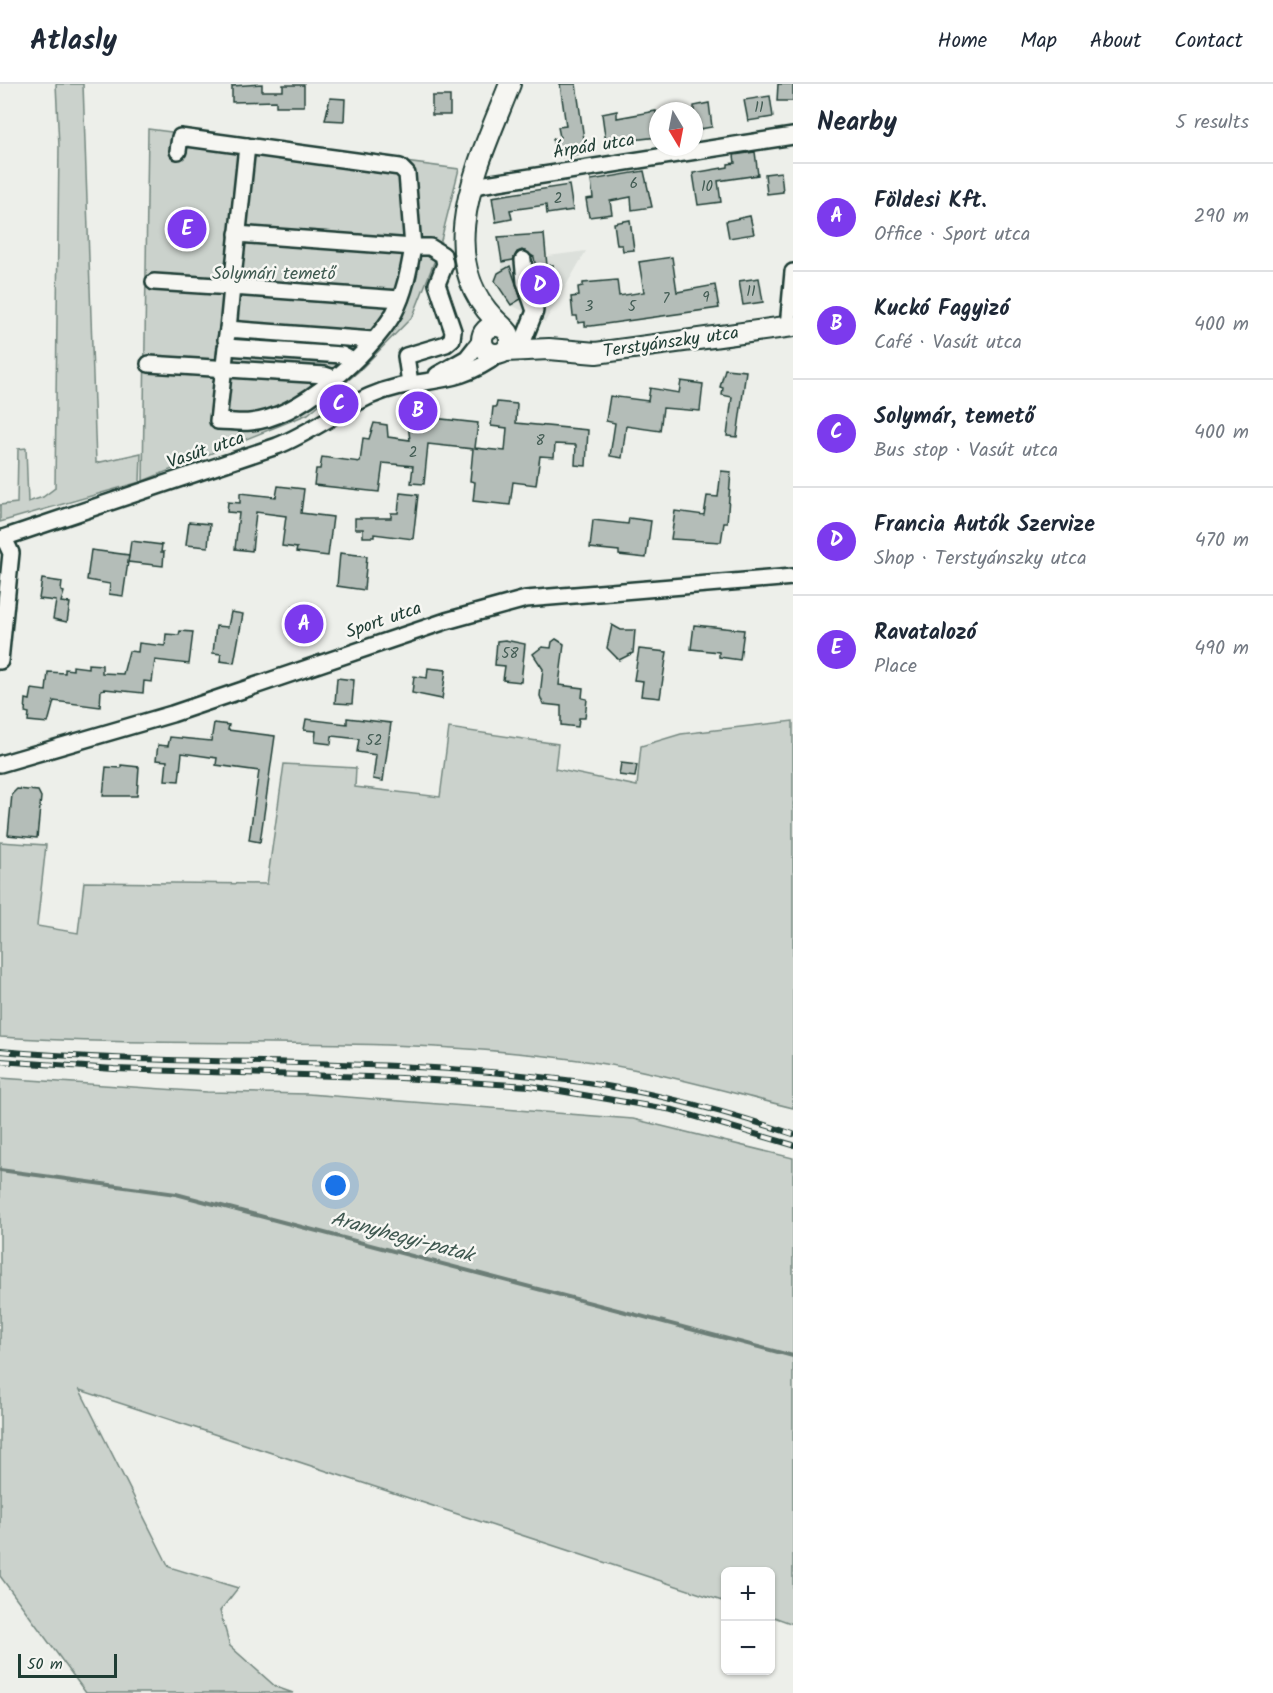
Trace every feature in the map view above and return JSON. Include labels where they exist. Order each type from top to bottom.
[{"type":"main road","points":[[501,339],[466,275],[462,252],[466,210],[510,84]]},
{"type":"main road","name":"Terstyánszky utca","points":[[501,339],[574,353],[596,353],[790,327]]},
{"type":"street","name":"Árpád utca","points":[[473,186],[793,136]]},
{"type":"street","points":[[178,151],[180,137],[247,146],[400,167],[407,174],[413,247],[400,298],[393,313],[373,340],[353,361],[312,398],[270,417],[251,422],[218,421],[247,146]]},
{"type":"street","points":[[237,234],[430,247],[443,255],[445,264],[436,284],[453,331],[452,339],[446,344],[406,356],[414,383]]},
{"type":"street","points":[[501,339],[535,311],[525,282],[523,260]]},
{"type":"street","points":[[790,327],[793,272]]},
{"type":"street","points":[[154,282],[400,298]]},
{"type":"street","points":[[228,329],[373,340]]},
{"type":"street","name":"Vasút utca","points":[[414,383],[455,378],[488,362],[501,339]]},
{"type":"street","name":"Vasút utca","points":[[2,538],[277,446],[311,430],[369,396],[449,370],[501,339]]},
{"type":"street","points":[[226,347],[342,355],[353,361]]},
{"type":"street","points":[[149,364],[325,375],[334,378]]},
{"type":"street","points":[[0,660],[2,621],[11,553],[2,538]]},
{"type":"street","name":"Sport utca","points":[[0,764],[172,714],[446,621],[526,599],[793,577]]},
{"type":"shaded area","points":[[586,251],[545,322],[511,305],[518,300],[516,277],[511,271],[502,270],[502,262]]},
{"type":"green space","points":[[56,84],[83,84],[96,463],[141,453],[140,482],[0,522],[0,505],[17,503],[18,449],[26,448],[28,502],[43,497],[55,488],[59,146]]},
{"type":"green space","name":"Solymári temető","points":[[148,129],[459,169],[438,252],[413,316],[359,371],[308,414],[143,481]]},
{"type":"green space","points":[[793,721],[793,1108],[627,1068],[500,1051],[357,1044],[143,1042],[0,1037],[0,842],[46,845],[37,926],[78,933],[84,882],[267,884],[284,764],[356,768],[355,787],[440,797],[449,728],[558,744],[555,769],[637,786],[641,746],[681,734]]},
{"type":"green space","points":[[0,1078],[207,1092],[308,1094],[633,1119],[793,1158],[793,1624],[775,1617],[775,1567],[721,1567],[721,1601],[80,1390],[169,1567],[238,1588],[220,1611],[230,1646],[276,1687],[293,1693],[86,1693],[0,1576]]},
{"type":"building","points":[[262,84],[262,91],[283,91],[283,85],[304,85],[304,106],[276,106],[276,101],[232,102],[232,86]]},
{"type":"building","points":[[560,84],[576,84],[586,153],[559,157],[557,148],[554,148],[553,139],[560,137],[558,127],[566,126]]},
{"type":"building","points":[[778,84],[793,84],[793,101],[777,101]]},
{"type":"building","points":[[432,96],[450,96],[450,115],[432,115]]},
{"type":"building","points":[[770,96],[773,117],[748,121],[744,100]]},
{"type":"building","points":[[330,98],[345,99],[344,121],[325,120]]},
{"type":"building","points":[[709,103],[712,127],[703,128],[703,104]]},
{"type":"building","points":[[617,111],[617,118],[649,112],[649,138],[606,143],[602,114]]},
{"type":"building","points":[[755,152],[758,175],[718,181],[721,202],[698,205],[693,173],[728,167],[728,164],[735,163],[734,155]]},
{"type":"building","points":[[644,171],[652,207],[632,210],[631,197],[610,201],[612,214],[589,217],[586,199],[593,198],[591,180]]},
{"type":"building","points":[[781,172],[783,192],[767,194],[765,174]]},
{"type":"building","points":[[569,185],[573,210],[547,214],[546,205],[510,210],[512,219],[496,222],[492,197]]},
{"type":"building","points":[[750,216],[754,234],[729,238],[726,221]]},
{"type":"building","points":[[176,218],[198,218],[197,240],[176,239]]},
{"type":"building","points":[[630,220],[634,250],[623,251],[622,245],[617,245],[614,223]]},
{"type":"building","points":[[544,234],[547,266],[553,265],[555,295],[540,296],[534,257],[522,250],[517,252],[513,260],[502,262],[498,237]]},
{"type":"building","points":[[672,257],[677,292],[715,285],[719,308],[591,326],[585,326],[585,322],[578,323],[577,316],[573,316],[571,297],[579,296],[578,287],[583,286],[583,283],[617,280],[619,296],[644,292],[639,262]]},
{"type":"building","points":[[510,266],[521,299],[511,305],[495,281],[498,273]]},
{"type":"building","points":[[759,278],[763,302],[743,305],[739,281]]},
{"type":"building","points":[[725,369],[746,371],[737,437],[727,436],[732,397],[722,395],[723,388],[720,387]]},
{"type":"building","points":[[681,381],[703,384],[700,411],[663,408],[660,431],[626,426],[622,458],[610,456],[615,423],[606,421],[610,396],[648,401],[650,388],[679,393]]},
{"type":"building","points":[[497,402],[517,404],[516,423],[588,430],[586,466],[575,465],[576,445],[555,444],[554,457],[540,456],[536,485],[513,482],[510,505],[473,501],[475,482],[470,481],[473,449],[428,444],[424,484],[411,483],[413,466],[383,463],[379,492],[314,485],[316,469],[320,469],[322,457],[360,462],[363,438],[369,439],[374,423],[387,425],[388,437],[410,440],[406,410],[431,406],[433,418],[478,423],[475,448],[505,451],[507,428],[491,426],[493,407],[496,407]]},
{"type":"building","points":[[721,471],[731,472],[727,523],[724,523],[721,542],[671,539],[675,511],[704,515],[707,496],[718,497]]},
{"type":"building","points":[[278,486],[304,489],[301,513],[333,517],[328,556],[296,552],[297,548],[282,546],[286,516],[256,512],[252,551],[235,549],[239,513],[227,512],[228,502],[240,503],[240,493],[276,497]]},
{"type":"building","points":[[400,493],[418,495],[413,539],[374,534],[374,537],[363,537],[363,529],[355,529],[355,518],[391,518],[391,513],[398,513]]},
{"type":"building","points":[[629,518],[651,521],[646,558],[619,555],[619,551],[590,548],[593,520],[628,524]]},
{"type":"building","points":[[189,522],[210,524],[208,547],[186,545]]},
{"type":"building","points":[[131,541],[162,545],[163,566],[128,562]]},
{"type":"building","points":[[91,550],[129,555],[123,596],[109,594],[110,584],[87,580]]},
{"type":"building","points":[[340,553],[367,556],[364,590],[337,586]]},
{"type":"building","points":[[42,579],[62,582],[61,591],[64,592],[61,602],[70,603],[67,622],[53,619],[56,601],[39,599]]},
{"type":"building","points":[[293,606],[317,609],[314,630],[291,628]]},
{"type":"building","points":[[231,612],[243,614],[234,663],[220,661],[221,654],[213,653],[216,626],[228,627]]},
{"type":"building","points":[[612,625],[621,630],[635,630],[633,653],[619,660],[607,648]]},
{"type":"building","points":[[694,625],[744,630],[740,660],[719,657],[719,652],[691,649]]},
{"type":"building","points":[[180,631],[193,632],[189,664],[155,660],[152,682],[144,681],[143,693],[101,690],[100,707],[54,701],[48,723],[28,721],[29,713],[25,712],[26,699],[30,700],[32,689],[46,691],[48,672],[65,673],[65,669],[73,670],[73,666],[88,668],[88,664],[102,665],[102,673],[123,674],[129,651],[138,652],[139,643],[165,646],[166,634],[179,635]]},
{"type":"building","points":[[556,639],[564,644],[559,685],[583,688],[582,698],[587,699],[585,718],[579,718],[578,727],[561,725],[561,706],[543,704],[540,696],[543,669],[533,654],[542,647],[551,648],[552,642]]},
{"type":"building","points":[[505,640],[525,644],[521,682],[503,680],[505,666],[495,665],[497,641]]},
{"type":"building","points":[[639,649],[667,652],[660,698],[641,696],[643,681],[634,680]]},
{"type":"building","points":[[428,668],[446,670],[442,699],[412,693],[414,676],[427,678]]},
{"type":"building","points":[[337,678],[354,680],[352,704],[335,703]]},
{"type":"building","points":[[347,718],[391,723],[383,781],[373,779],[376,755],[357,752],[359,739],[332,736],[331,744],[315,742],[316,731],[304,730],[306,719],[347,724]]},
{"type":"building","points":[[214,723],[229,725],[228,730],[275,736],[260,842],[249,840],[259,771],[216,765],[217,758],[182,753],[179,781],[165,780],[167,761],[156,760],[158,745],[168,746],[170,737],[211,741]]},
{"type":"building","points":[[621,763],[637,765],[635,777],[619,775]]},
{"type":"building","points":[[121,765],[139,767],[137,796],[103,796],[106,767],[121,768]]},
{"type":"building","points":[[17,789],[38,791],[41,797],[37,838],[8,835],[12,794]]},
{"type":"waterway","name":"Aranyhegyi-patak","points":[[0,1170],[176,1194],[793,1356]]},
{"type":"railway","points":[[0,1051],[145,1059],[436,1068],[509,1074],[608,1086],[662,1097],[715,1110],[793,1134]]},
{"type":"railway","points":[[0,1061],[114,1069],[401,1078],[530,1086],[673,1110],[793,1145]]},
{"type":"place","name":"Ravatalozó","points":[[187,229]]},
{"type":"place","name":"Francia Autók Szervize","points":[[540,285]]},
{"type":"place","name":"Solymár, temető","points":[[339,404]]},
{"type":"place","name":"Kuckó Fagyizó","points":[[418,411]]},
{"type":"place","name":"Földesi Kft.","points":[[304,624]]}]
